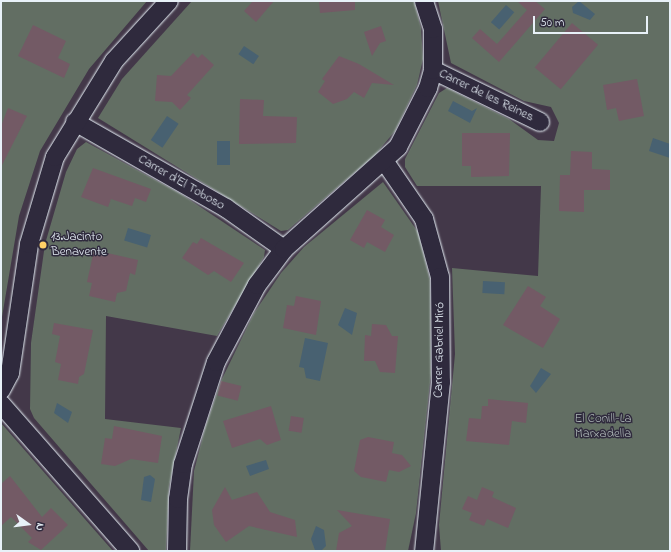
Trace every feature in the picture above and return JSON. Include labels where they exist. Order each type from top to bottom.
[{"type":"street","points":[[1,390],[10,374],[29,244],[42,192],[74,122],[114,61],[169,1]]},
{"type":"street","points":[[178,551],[178,499],[183,464],[202,396],[232,328],[257,285],[284,249],[385,162],[398,147],[416,114],[433,70],[433,29],[424,1]]},
{"type":"street","name":"Carrer de les Reines","points":[[433,70],[540,122]]},
{"type":"street","name":"Carrer d'El Toboso","points":[[74,122],[226,208],[284,249]]},
{"type":"street","name":"Carrer Gabriel Miró","points":[[385,162],[424,219],[440,277],[441,382],[424,551]]},
{"type":"street","points":[[1,404],[130,551]]},
{"type":"green space","points":[[1,1],[147,1],[89,69],[40,151],[19,216],[1,323]]},
{"type":"green space","points":[[192,1],[414,1],[421,28],[423,59],[417,85],[395,131],[375,155],[288,230],[281,231],[98,118],[122,79]]},
{"type":"green space","name":"El Conill-La Marxadella","points":[[438,1],[670,1],[670,551],[441,551],[439,525],[455,354],[452,268],[538,276],[541,186],[417,186],[405,167],[405,159],[439,93],[447,88],[509,119],[538,140],[554,141],[559,123],[551,107],[524,101],[451,63]]},
{"type":"green space","points":[[86,142],[181,194],[265,250],[264,257],[217,336],[106,316],[105,419],[181,428],[169,487],[166,551],[149,551],[34,418],[30,409],[31,343],[45,244],[66,172],[77,149]]},
{"type":"green space","points":[[383,182],[418,232],[430,280],[431,373],[416,513],[408,551],[190,551],[194,471],[205,428],[221,381],[254,313],[281,273],[304,247]]},
{"type":"green space","points":[[1,423],[91,526],[113,551],[1,551]]},
{"type":"water","points":[[579,1],[595,14],[590,20],[573,13],[572,7]]},
{"type":"water","points":[[506,5],[514,12],[499,30],[491,22]]},
{"type":"water","points":[[244,46],[259,56],[253,64],[238,54]]},
{"type":"water","points":[[453,101],[472,111],[477,108],[470,123],[448,111]]},
{"type":"water","points":[[167,116],[179,124],[162,148],[151,140]]},
{"type":"water","points":[[653,138],[670,144],[670,158],[649,151]]},
{"type":"water","points":[[217,141],[230,141],[230,165],[217,165]]},
{"type":"water","points":[[128,228],[151,235],[147,247],[124,240]]},
{"type":"water","points":[[483,281],[505,282],[504,294],[482,293]]},
{"type":"water","points":[[345,308],[357,313],[352,335],[338,325]]},
{"type":"water","points":[[305,338],[328,343],[320,381],[306,378],[304,368],[299,367]]},
{"type":"water","points":[[541,368],[551,374],[536,393],[530,386]]},
{"type":"water","points":[[57,403],[72,412],[68,423],[54,413]]},
{"type":"water","points":[[266,460],[269,469],[250,476],[246,466]]},
{"type":"water","points":[[150,475],[155,479],[151,502],[141,500],[144,477]]},
{"type":"water","points":[[316,526],[324,530],[326,546],[322,550],[315,550],[311,539]]},
{"type":"building","points":[[253,1],[274,1],[256,22],[244,11]]},
{"type":"building","points":[[319,1],[355,1],[355,10],[320,13]]},
{"type":"building","points":[[517,1],[535,1],[545,9],[499,62],[472,38],[480,29],[497,44],[527,10]]},
{"type":"building","points":[[572,23],[598,45],[561,89],[535,67]]},
{"type":"building","points":[[33,25],[66,41],[58,58],[70,64],[64,78],[18,56]]},
{"type":"building","points":[[381,26],[386,41],[380,43],[372,56],[364,32]]},
{"type":"building","points":[[193,53],[198,58],[202,54],[214,65],[187,95],[191,98],[180,110],[172,102],[155,101],[157,75],[171,76]]},
{"type":"building","points":[[339,56],[359,64],[394,85],[372,83],[364,98],[354,92],[347,99],[333,104],[318,92],[325,81],[322,79]]},
{"type":"building","points":[[637,79],[644,116],[619,121],[616,108],[607,110],[603,85]]},
{"type":"building","points":[[240,99],[264,100],[263,116],[297,117],[296,143],[239,144]]},
{"type":"building","points":[[8,108],[27,116],[1,167],[1,126]]},
{"type":"building","points":[[462,133],[510,133],[509,176],[471,177],[471,166],[462,166]]},
{"type":"building","points":[[571,151],[592,152],[592,169],[610,170],[610,190],[584,190],[584,212],[559,211],[560,175],[570,175]]},
{"type":"building","points":[[93,168],[151,189],[146,202],[135,198],[132,206],[111,199],[108,207],[81,197]]},
{"type":"building","points":[[367,210],[385,220],[381,227],[394,235],[385,252],[367,242],[364,248],[350,240]]},
{"type":"building","points":[[201,238],[244,263],[231,282],[214,271],[208,275],[182,258],[193,242],[197,244]]},
{"type":"building","points":[[94,250],[138,260],[135,275],[130,273],[126,291],[117,293],[115,302],[89,296],[92,283],[87,282]]},
{"type":"building","points":[[528,286],[546,297],[540,306],[560,319],[543,348],[503,325]]},
{"type":"building","points":[[296,296],[321,301],[316,335],[283,328],[287,305],[294,306]]},
{"type":"building","points":[[54,323],[93,330],[84,374],[79,377],[78,384],[58,380],[61,364],[55,362],[60,336],[52,334]]},
{"type":"building","points":[[372,324],[386,325],[392,336],[398,336],[395,373],[380,372],[375,361],[364,361],[365,335],[371,336]]},
{"type":"building","points":[[221,381],[241,386],[238,401],[217,396]]},
{"type":"building","points":[[488,399],[528,403],[526,423],[512,421],[509,445],[466,441],[469,418],[481,419],[482,406],[488,406]]},
{"type":"building","points":[[271,406],[281,440],[267,445],[260,439],[232,448],[223,421]]},
{"type":"building","points":[[291,416],[304,418],[301,433],[289,431]]},
{"type":"building","points":[[114,426],[162,436],[158,463],[131,459],[115,466],[101,464],[105,438],[112,439]]},
{"type":"building","points":[[368,437],[394,442],[392,453],[402,455],[411,466],[399,472],[389,470],[386,482],[361,477],[354,471],[360,440]]},
{"type":"building","points":[[10,476],[42,517],[51,508],[68,525],[41,550],[28,542],[32,538],[11,517],[1,526],[1,484]]},
{"type":"building","points":[[225,487],[232,500],[257,492],[270,512],[295,520],[297,537],[249,526],[226,542],[214,525],[212,510]]},
{"type":"building","points":[[482,487],[494,492],[492,497],[516,508],[508,528],[487,519],[484,526],[469,520],[472,513],[462,509],[468,496],[477,500]]},
{"type":"building","points":[[337,510],[390,519],[385,551],[336,551],[339,533],[352,526]]},
{"type":"place","name":"13.Jacinto Benavente","points":[[43,245]]}]
